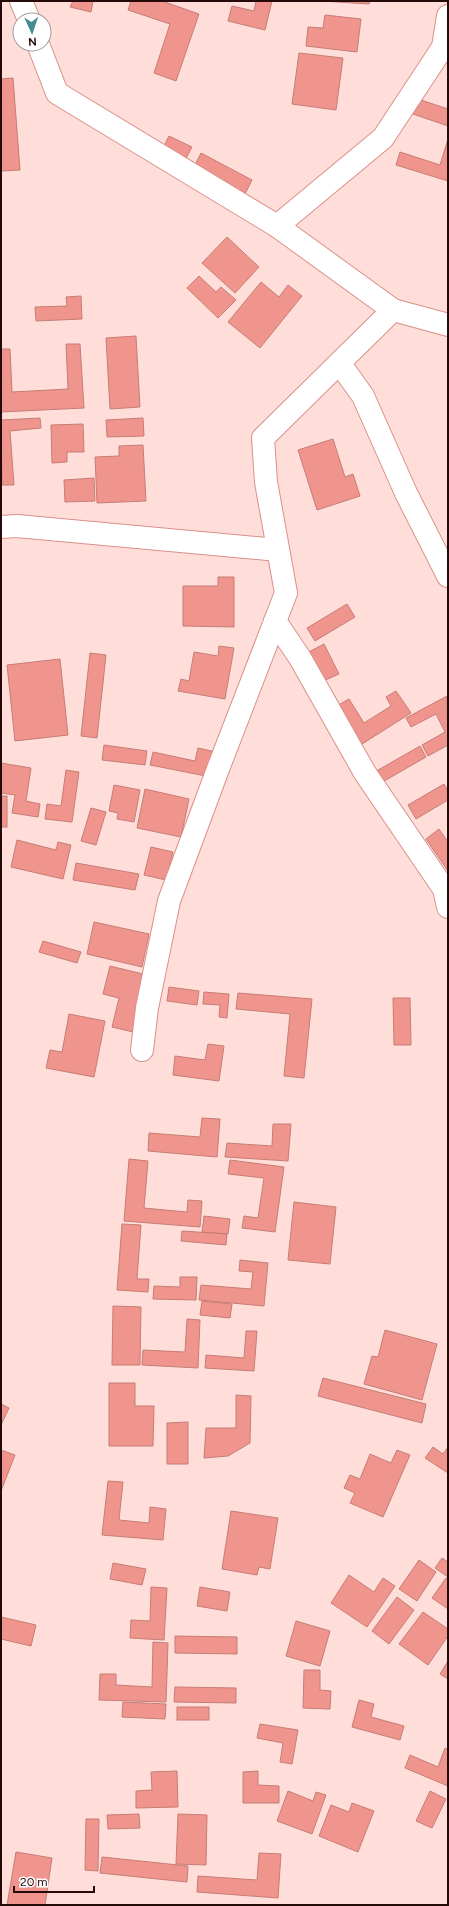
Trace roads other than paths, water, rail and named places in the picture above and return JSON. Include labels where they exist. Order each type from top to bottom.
[{"type":"street","points":[[21,1],[26,12]]},
{"type":"street","points":[[277,226],[383,138],[443,47],[448,16]]},
{"type":"street","points":[[41,52],[57,94],[277,226],[393,310],[448,325]]},
{"type":"street","points":[[142,1050],[147,1008],[169,901],[286,593],[266,482],[263,438],[340,364],[393,310]]},
{"type":"street","points":[[340,364],[363,396],[406,493],[448,576]]},
{"type":"street","points":[[1,526],[17,526],[278,550]]},
{"type":"street","points":[[275,621],[300,658],[365,773],[444,889],[448,907]]}]
